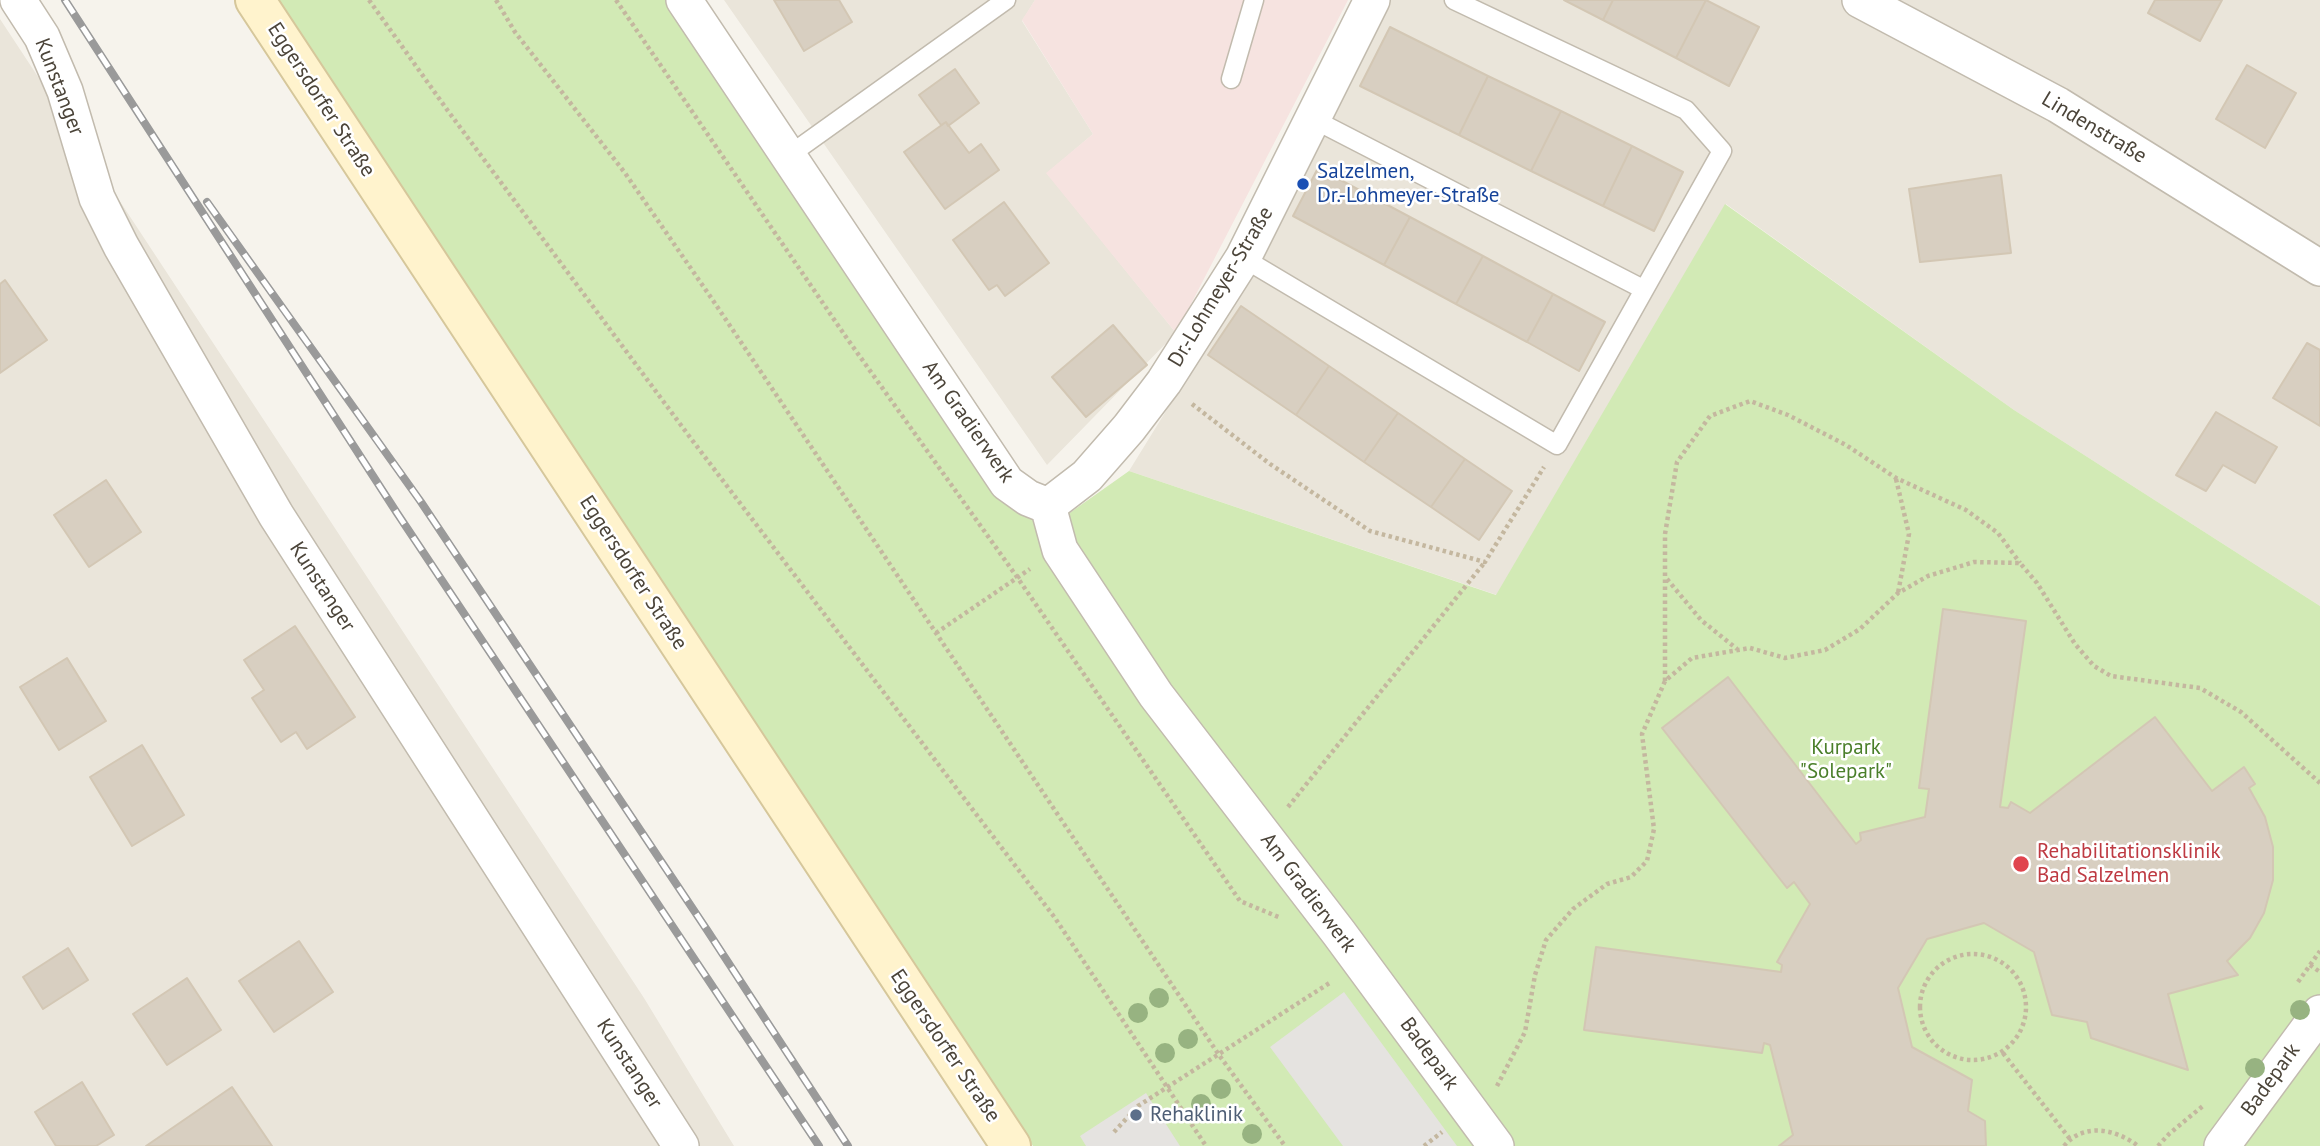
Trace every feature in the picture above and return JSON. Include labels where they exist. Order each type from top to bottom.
[{"type":"street","name":"Kunstanger","points":[[19,0],[42,37],[65,91],[97,198],[276,516],[681,1146]]},
{"type":"street","name":"Eggersdorfer Straße","points":[[255,0],[1011,1146]]},
{"type":"street","name":"Am Gradierwerk","points":[[684,0],[1007,483],[1028,498],[1048,506],[1060,550],[1156,695],[1362,963]]},
{"type":"street","name":"Dr.-Lohmeyer-Straße","points":[[1048,506],[1087,475],[1129,428],[1164,382],[1243,258],[1372,0]]},
{"type":"street","name":"Lindenstraße","points":[[1860,0],[2058,105],[2320,268]]},
{"type":"street","name":"Badepark","points":[[1362,963],[1496,1146]]},
{"type":"street","name":"Badepark","points":[[2225,1145],[2320,1013]]},
{"type":"lane","points":[[788,156],[1006,0]]},
{"type":"lane","points":[[1231,79],[1254,0]]},
{"type":"lane","points":[[1243,258],[1557,445],[1722,151],[1686,110],[1454,0]]},
{"type":"lane","points":[[1313,119],[1643,289]]},
{"type":"path","points":[[369,0],[689,436],[1055,918],[1206,1146]]},
{"type":"path","points":[[496,0],[515,32],[625,173],[712,299],[1219,1055],[1285,1146]]},
{"type":"path","points":[[616,0],[846,337],[1017,577],[1240,901],[1329,938],[1339,933]]},
{"type":"path","points":[[1164,382],[1270,464],[1370,531],[1485,562]]},
{"type":"path","points":[[1470,1111],[1495,1092],[1525,1032],[1535,975],[1546,940],[1573,909],[1607,884],[1631,877],[1647,861],[1654,829],[1642,734],[1665,681],[1665,534],[1677,462],[1710,416],[1750,401],[1788,415],[1846,445],[1896,478],[1955,504],[1977,517],[1998,533],[2037,583],[2075,644],[2094,666],[2111,676],[2200,688],[2241,712],[2320,783]]},
{"type":"path","points":[[1265,835],[1485,562],[1557,445]]},
{"type":"path","points":[[1896,478],[1909,534],[1898,593]]},
{"type":"path","points":[[1665,681],[1692,658],[1737,649],[1750,648],[1785,658],[1825,650],[1860,629],[1898,593],[1928,576],[1974,562],[2020,563]]},
{"type":"path","points":[[936,633],[1017,577]]},
{"type":"path","points":[[1666,578],[1702,620],[1737,649]]},
{"type":"path","points":[[1980,954],[1998,959],[2013,971],[2023,986],[2027,1004],[2025,1023],[2017,1040],[2003,1053],[1986,1060],[1967,1061],[1949,1056],[1934,1044],[1924,1028],[1920,1010],[1922,992],[1930,975],[1944,962],[1961,955],[1980,954]]},
{"type":"path","points":[[1114,1132],[1138,1106],[1362,963]]},
{"type":"path","points":[[2310,965],[2320,972]]},
{"type":"path","points":[[2003,1053],[2070,1139]]},
{"type":"path","points":[[2064,1146],[2070,1139],[2098,1129],[2117,1133],[2138,1146]]},
{"type":"shaded area","points":[[724,0],[1035,0],[1022,21],[1093,134],[1047,173],[1176,333],[1047,465]]},
{"type":"shaded area","points":[[1035,0],[1348,0],[1176,333],[1046,173],[1093,134],[1022,20]]},
{"type":"shaded area","points":[[1391,0],[2320,0],[2320,606],[2014,410],[1726,204],[1497,595],[1129,471],[1264,252]]},
{"type":"shaded area","points":[[0,19],[644,998],[734,1146],[0,1146]]},
{"type":"shaded area","points":[[1344,992],[1457,1146],[1343,1146],[1270,1047]]},
{"type":"shaded area","name":"Rehaklinik","points":[[1146,1093],[1180,1146],[1086,1146],[1080,1136]]},
{"type":"green space","name":"Kurpark \"Solepark\"","points":[[276,0],[668,0],[1047,529],[1129,471],[1496,595],[1725,204],[2014,410],[2320,606],[2320,1146],[1033,1146]]},
{"type":"building","points":[[774,0],[839,0],[852,22],[804,51]]},
{"type":"building","points":[[1564,0],[1613,0],[1603,20]]},
{"type":"building","points":[[1613,0],[1706,0],[1676,58],[1603,20]]},
{"type":"building","points":[[1706,0],[1759,27],[1729,86],[1676,58]]},
{"type":"building","points":[[2155,0],[2222,0],[2200,41],[2148,13]]},
{"type":"building","points":[[1390,27],[1488,76],[1459,135],[1360,86]]},
{"type":"building","points":[[2247,65],[2296,93],[2265,148],[2216,119]]},
{"type":"building","points":[[955,69],[979,103],[948,126],[946,122],[941,125],[919,95]]},
{"type":"building","points":[[1488,76],[1561,111],[1531,171],[1459,135]]},
{"type":"building","points":[[1561,111],[1632,146],[1603,206],[1531,171]]},
{"type":"building","points":[[946,122],[969,153],[981,144],[999,170],[945,209],[904,152]]},
{"type":"building","points":[[1632,146],[1683,172],[1654,231],[1603,206]]},
{"type":"building","points":[[1318,168],[1410,217],[1384,265],[1293,216]]},
{"type":"building","points":[[2001,175],[2011,253],[1920,262],[1909,189]]},
{"type":"building","points":[[1004,202],[1049,263],[1005,296],[997,285],[989,290],[953,240]]},
{"type":"building","points":[[1410,217],[1483,256],[1456,304],[1384,265]]},
{"type":"building","points":[[1483,256],[1553,294],[1527,342],[1456,304]]},
{"type":"building","points":[[5,280],[47,340],[0,373],[0,284]]},
{"type":"building","points":[[1553,294],[1605,322],[1579,371],[1527,342]]},
{"type":"building","points":[[1241,306],[1329,366],[1296,415],[1208,355]]},
{"type":"building","points":[[1113,325],[1147,365],[1086,417],[1052,377]]},
{"type":"building","points":[[2307,343],[2320,350],[2320,426],[2273,398]]},
{"type":"building","points":[[1329,366],[1398,413],[1364,462],[1296,415]]},
{"type":"building","points":[[2216,412],[2277,447],[2255,483],[2223,465],[2206,491],[2176,475]]},
{"type":"building","points":[[1398,413],[1465,459],[1431,507],[1364,462]]},
{"type":"building","points":[[1465,459],[1512,491],[1479,540],[1431,507]]},
{"type":"building","points":[[106,480],[141,532],[89,567],[54,515]]},
{"type":"building","name":"Rehabilitationsklinik Bad Salzelmen","points":[[1943,609],[2026,621],[2000,807],[2008,808],[2011,802],[2030,813],[2155,717],[2212,791],[2244,767],[2255,784],[2249,788],[2265,817],[2273,847],[2273,880],[2264,913],[2250,938],[2227,961],[2238,975],[2168,994],[2188,1070],[2091,1038],[2087,1022],[2052,1015],[2034,952],[1984,923],[1927,939],[1898,988],[1912,1047],[1972,1080],[1968,1111],[1985,1121],[1986,1146],[1779,1146],[1793,1135],[1770,1045],[1764,1043],[1762,1053],[1584,1030],[1596,947],[1781,972],[1782,965],[1777,962],[1810,904],[1794,882],[1787,888],[1662,728],[1728,677],[1856,844],[1861,840],[1860,833],[1925,817],[1929,789],[1919,788]]},
{"type":"building","points":[[295,626],[355,717],[307,749],[296,732],[281,742],[252,698],[264,690],[244,660]]},
{"type":"building","points":[[67,658],[106,721],[59,750],[20,687]]},
{"type":"building","points":[[142,745],[184,815],[132,846],[90,777]]},
{"type":"building","points":[[299,941],[333,992],[274,1032],[239,981]]},
{"type":"building","points":[[68,948],[88,980],[43,1009],[23,977]]},
{"type":"building","points":[[187,978],[221,1030],[167,1065],[133,1014]]},
{"type":"building","points":[[82,1082],[114,1135],[96,1146],[56,1146],[35,1112]]},
{"type":"building","points":[[232,1087],[272,1146],[146,1146]]},
{"type":"railway","points":[[65,0],[397,513],[819,1146]]},
{"type":"railway","points":[[207,202],[421,502],[848,1146]]},
{"type":"place","name":"Salzelmen, Dr.-Lohmeyer-Straße","points":[[1303,184]]},
{"type":"place","name":"Rehabilitationsklinik Bad Salzelmen","points":[[2021,864]]},
{"type":"place","name":"Rehaklinik","points":[[1136,1115]]}]
